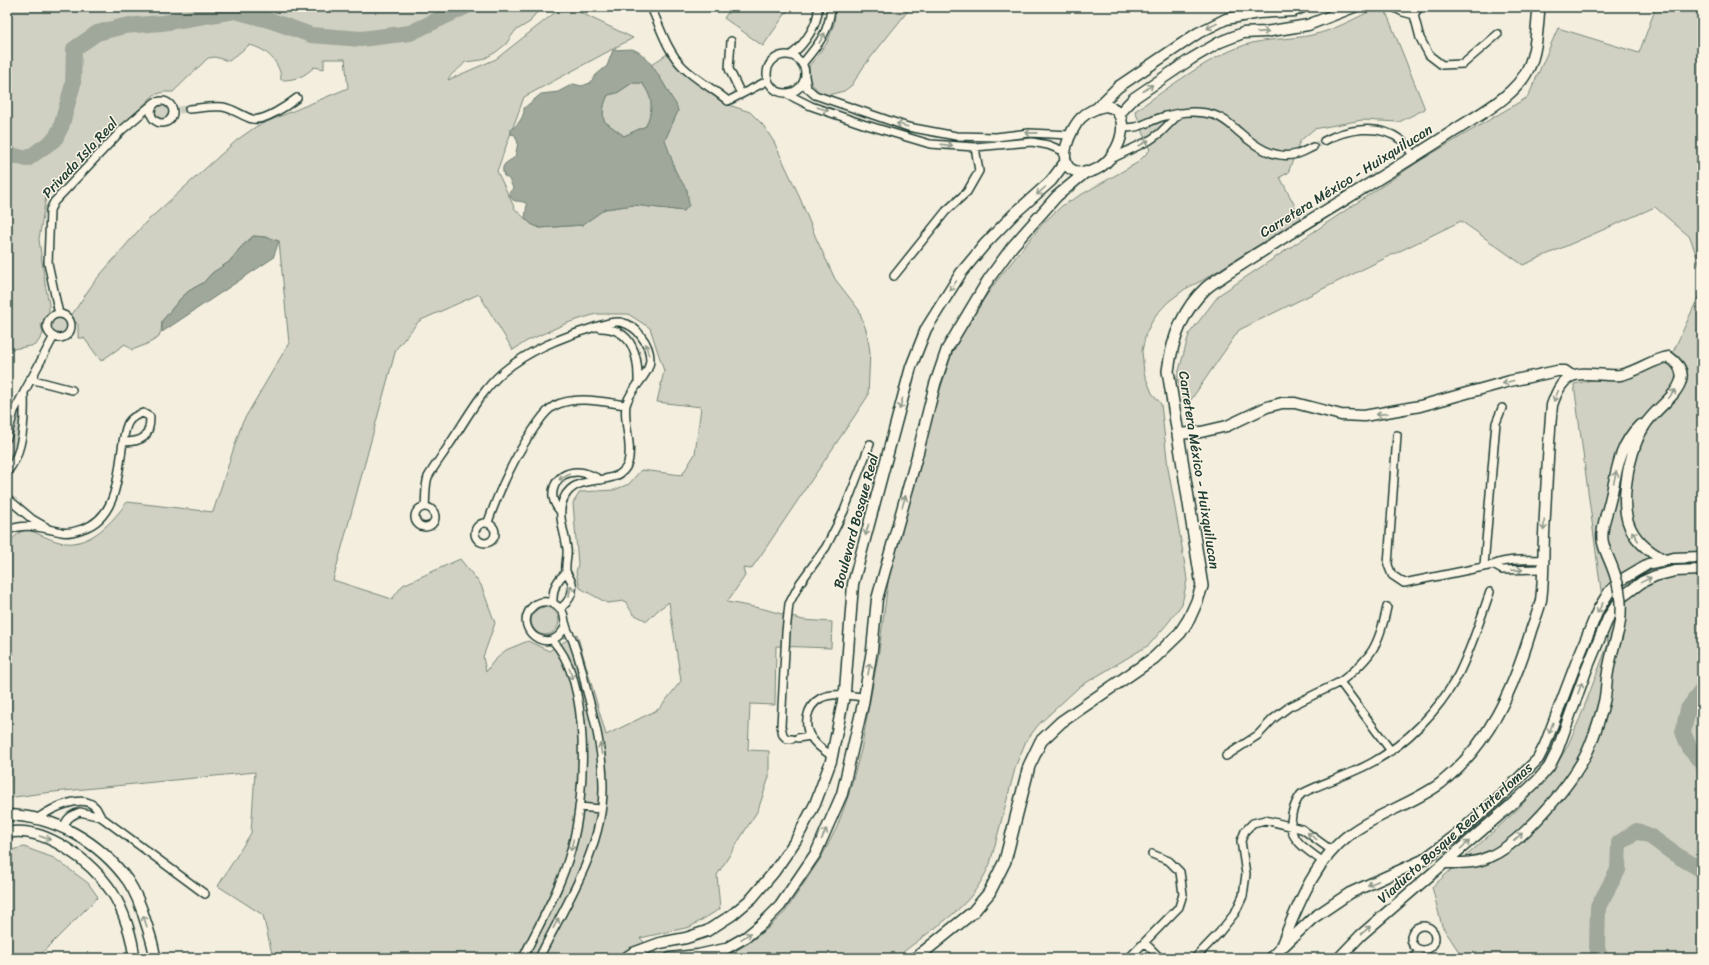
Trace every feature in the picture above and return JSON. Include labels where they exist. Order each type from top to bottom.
[{"type":"main road","name":"Carretera México - Huixquilucan","points":[[916,958],[973,912],[989,893],[1005,861],[1029,766],[1041,741],[1061,722],[1154,658],[1180,633],[1189,619],[1197,601],[1202,586],[1168,371],[1170,351],[1184,315],[1206,288],[1489,108],[1520,82],[1528,70],[1532,58],[1539,7]]},
{"type":"street","points":[[651,7],[666,40],[683,67],[728,101],[767,81]]},
{"type":"street","points":[[818,7],[815,23],[798,50],[791,55],[780,55],[771,60],[766,70],[767,81],[774,90],[787,94],[811,106],[863,124],[930,144],[975,147],[1032,142],[1048,145],[1066,157]]},
{"type":"street","points":[[802,64],[821,41],[830,24],[832,7]]},
{"type":"street","points":[[1097,108],[1105,106],[1114,108],[1119,114],[1121,127],[1120,140],[1109,160],[1102,167],[1086,172],[1075,172],[1068,168],[1066,157],[1070,135],[1081,118],[1097,108],[1118,87],[1198,34],[1226,19],[1258,13],[1294,11],[1304,7]]},
{"type":"street","points":[[1119,114],[1134,98],[1191,59],[1220,42],[1243,33],[1264,32],[1308,25],[1354,7]]},
{"type":"street","points":[[1392,7],[1414,15]]},
{"type":"street","points":[[1419,7],[1414,15],[1420,38],[1429,56],[1442,65],[1463,64],[1498,34]]},
{"type":"street","points":[[731,41],[729,69],[741,94]]},
{"type":"street","points":[[791,55],[802,64],[807,88],[815,96],[908,127],[956,136],[996,137],[1029,133],[1070,135]]},
{"type":"street","points":[[787,94],[796,92],[803,85],[805,76]]},
{"type":"street","points":[[189,109],[223,107],[237,111],[252,119],[258,119],[288,105],[297,98]]},
{"type":"street","points":[[162,100],[169,103],[176,110],[169,122],[162,124],[155,121],[150,115],[151,108],[155,102],[162,100]]},
{"type":"street","name":"Privada Isla Real","points":[[59,314],[48,263],[50,210],[54,202],[118,134],[155,102]]},
{"type":"street","points":[[1121,127],[1132,129],[1161,117],[1180,113],[1198,113],[1214,115],[1230,123],[1257,146],[1269,153],[1281,156],[1297,154],[1313,147]]},
{"type":"street","points":[[1109,160],[1150,140],[1160,133],[1180,113]]},
{"type":"street","points":[[1324,141],[1347,132],[1364,129],[1380,131],[1399,138],[1414,157]]},
{"type":"street","points":[[894,276],[946,211],[967,192],[979,170],[975,147]]},
{"type":"street","name":"Boulevard Bosque Real","points":[[625,958],[633,953],[660,943],[686,938],[707,931],[732,916],[752,898],[774,872],[796,840],[815,804],[832,756],[844,696],[849,652],[850,598],[853,584],[912,367],[926,329],[961,273],[995,234],[1051,181],[1066,157]]},
{"type":"street","points":[[670,958],[698,955],[725,949],[746,937],[780,906],[816,853],[842,794],[854,749],[872,650],[877,599],[917,456],[935,384],[948,349],[988,280],[1012,247],[1057,196],[1086,172]]},
{"type":"street","points":[[59,314],[66,316],[70,322],[71,330],[67,336],[60,339],[53,338],[47,331],[46,323],[51,316],[59,314]]},
{"type":"street","points":[[425,506],[427,478],[485,390],[503,372],[528,354],[566,337],[612,322],[620,322],[631,325],[639,332],[644,340],[650,358],[649,367],[626,405],[629,453],[627,464],[616,476],[601,480],[582,482],[574,486],[565,496],[560,511],[567,549],[566,573],[572,583],[572,592],[567,602],[561,608]]},
{"type":"street","points":[[592,328],[607,328],[623,335],[630,341],[638,360],[638,384]]},
{"type":"street","points":[[7,438],[14,411],[53,338]]},
{"type":"street","points":[[1280,949],[1296,910],[1322,862],[1332,850],[1350,833],[1425,794],[1441,782],[1469,754],[1494,723],[1507,699],[1541,601],[1552,405],[1559,387],[1565,380],[1572,376],[1579,374],[1610,376],[1621,375],[1669,357],[1678,365],[1681,372],[1681,380],[1676,389],[1646,423],[1637,438],[1626,483],[1625,510],[1630,528],[1640,543],[1651,553],[1665,560]]},
{"type":"street","points":[[1178,434],[1201,432],[1227,426],[1267,407],[1282,403],[1295,403],[1341,416],[1364,416],[1420,406],[1510,381],[1557,370],[1565,371],[1572,376]]},
{"type":"street","points":[[30,379],[72,390]]},
{"type":"street","points":[[7,472],[12,466],[21,440],[25,413],[24,393]]},
{"type":"street","points":[[488,522],[501,486],[512,463],[544,414],[554,406],[575,401],[594,401],[626,405]]},
{"type":"street","points":[[1484,566],[1496,423],[1502,408]]},
{"type":"street","points":[[1444,863],[1470,864],[1490,857],[1506,847],[1542,814],[1562,792],[1584,760],[1604,701],[1607,676],[1621,624],[1621,611],[1615,574],[1602,542],[1603,527],[1611,500],[1621,453],[1631,434],[1659,409]]},
{"type":"street","points":[[7,531],[24,526],[64,533],[90,527],[102,516],[112,502],[123,442],[127,423],[134,415],[143,412],[150,417],[150,428],[146,437],[135,442],[123,442]]},
{"type":"street","points":[[1397,435],[1388,565],[1392,575],[1404,583],[1515,560],[1543,564]]},
{"type":"street","points":[[810,736],[787,739],[783,735],[781,726],[789,604],[800,583],[826,547],[844,511],[870,444]]},
{"type":"street","points":[[560,511],[554,505],[552,496],[554,487],[558,480],[566,475],[577,472],[590,474],[601,480]]},
{"type":"street","points":[[7,498],[32,519],[52,530]]},
{"type":"street","name":"Viaducto Bosque Real Interlomas","points":[[1271,958],[1313,918],[1350,893],[1423,860],[1455,836],[1528,771],[1538,759],[1545,745],[1574,666],[1598,610],[1609,592],[1621,580],[1637,570],[1665,560],[1702,557]]},
{"type":"street","name":"Viaducto Bosque Real Interlomas","points":[[1339,958],[1361,935],[1510,806],[1537,781],[1549,767],[1557,751],[1586,671],[1609,616],[1622,597],[1642,582],[1655,576],[1676,571],[1702,570]]},
{"type":"street","points":[[553,602],[555,586],[566,573]]},
{"type":"street","points":[[1322,862],[1295,838],[1290,826],[1293,808],[1296,801],[1301,794],[1356,771],[1391,751],[1431,714],[1453,683],[1469,651],[1490,592]]},
{"type":"street","points":[[539,958],[589,855],[596,835],[604,788],[599,738],[576,648],[566,625],[565,616],[561,608],[553,602],[542,601],[532,606],[527,615],[527,626],[532,635],[542,641],[552,640],[561,635],[566,625]]},
{"type":"street","points":[[1226,756],[1258,735],[1273,719],[1289,707],[1340,682],[1356,670],[1369,655],[1381,634],[1387,607]]},
{"type":"street","points":[[523,958],[558,886],[572,849],[579,807],[583,747],[578,704],[572,672],[564,654],[552,640]]},
{"type":"street","points":[[1340,682],[1365,719],[1391,751]]},
{"type":"street","points":[[832,756],[818,746],[810,736],[807,730],[809,711],[814,703],[822,698],[830,696],[864,697]]},
{"type":"street","points":[[38,818],[59,806],[81,802],[90,803],[96,808],[101,817]]},
{"type":"street","points":[[579,807],[601,809]]},
{"type":"street","points":[[65,829],[67,820],[80,812],[101,817],[206,894]]},
{"type":"street","points":[[7,815],[23,815],[38,818],[65,829],[92,845],[110,860],[128,882],[141,907],[155,949],[155,958]]},
{"type":"street","points":[[1195,958],[1220,933],[1235,913],[1243,896],[1246,874],[1240,840],[1245,831],[1253,824],[1265,820],[1290,826],[1307,832],[1332,850]]},
{"type":"street","points":[[7,833],[28,833],[44,837],[60,844],[95,871],[112,892],[125,917],[134,958]]},
{"type":"street","points":[[1129,958],[1179,907],[1183,894],[1180,872],[1169,861],[1152,854]]},
{"type":"street","points":[[1145,943],[1160,958]]},
{"type":"street","points":[[1412,958],[1420,950]]},
{"type":"shaded area","points":[[7,7],[548,7],[535,14],[530,22],[515,31],[506,44],[496,52],[482,60],[465,62],[449,77],[448,80],[496,59],[562,7],[569,7],[633,38],[524,97],[497,171],[515,209],[531,224],[540,228],[582,225],[605,209],[634,205],[684,211],[687,190],[673,166],[665,140],[678,111],[664,84],[651,65],[667,54],[680,70],[723,103],[750,112],[763,125],[774,142],[835,279],[859,310],[867,333],[870,352],[868,396],[751,569],[743,568],[745,576],[727,602],[764,609],[803,620],[832,622],[831,648],[776,646],[775,705],[750,704],[748,750],[769,751],[769,777],[758,810],[717,875],[720,909],[690,927],[640,938],[660,958],[273,958],[263,915],[218,886],[251,833],[255,772],[7,798],[7,548],[15,536],[27,529],[65,543],[84,541],[108,524],[127,502],[213,512],[242,423],[289,343],[279,241],[265,237],[253,236],[242,246],[229,262],[212,273],[203,283],[190,290],[180,299],[162,321],[161,331],[158,338],[132,350],[125,344],[101,361],[84,338],[78,338],[78,325],[71,316],[94,282],[145,223],[237,140],[257,126],[348,88],[345,59],[324,59],[324,69],[314,67],[299,77],[281,80],[278,68],[271,57],[261,49],[249,45],[229,61],[215,57],[208,58],[173,92],[164,92],[154,95],[46,197],[39,239],[49,311],[41,325],[43,334],[36,345],[7,350]],"holes":[[[479,294],[513,350],[527,341],[567,323],[596,314],[628,314],[650,328],[664,371],[657,402],[701,407],[695,454],[682,475],[641,470],[629,484],[614,490],[580,492],[573,503],[578,564],[576,572],[580,588],[607,603],[625,601],[633,614],[647,621],[669,602],[681,681],[659,709],[606,735],[577,634],[549,651],[528,641],[506,650],[493,662],[486,672],[483,657],[495,623],[481,585],[460,559],[403,585],[392,599],[333,580],[396,349],[419,321]]]},
{"type":"shaded area","points":[[732,7],[790,7],[763,46],[724,18]]},
{"type":"shaded area","points":[[836,7],[911,7],[864,66],[852,85],[844,91],[828,95],[819,92],[812,84],[809,78],[809,66],[827,43],[834,24]]},
{"type":"shaded area","points":[[1379,7],[1384,7],[1425,109],[1399,122],[1362,120],[1314,129],[1300,141],[1288,173],[1280,177],[1301,218],[1203,280],[1185,289],[1168,302],[1155,316],[1146,333],[1142,351],[1144,373],[1152,393],[1161,404],[1168,468],[1187,580],[1182,604],[1149,645],[1079,687],[1039,724],[1026,741],[1016,765],[990,864],[971,896],[938,926],[896,958],[724,958],[750,942],[785,912],[822,856],[837,827],[848,797],[861,750],[879,651],[889,575],[932,415],[952,353],[973,315],[995,283],[1043,223],[1063,205],[1137,163],[1150,150],[1135,111],[1188,74],[1230,51],[1253,43],[1304,37],[1321,33],[1338,27]]},
{"type":"shaded area","points":[[1656,7],[1702,7],[1702,272],[1690,237],[1655,207],[1523,265],[1461,221],[1239,330],[1186,407],[1177,378],[1189,334],[1219,295],[1421,160],[1528,97],[1558,28],[1639,53]]},
{"type":"shaded area","points":[[632,49],[639,52],[646,58],[652,65],[676,104],[678,111],[665,140],[674,169],[687,190],[689,205],[684,211],[634,205],[605,209],[582,225],[540,228],[531,224],[525,218],[527,204],[524,202],[514,201],[512,199],[509,193],[513,188],[509,179],[504,176],[503,166],[515,157],[518,143],[515,135],[511,134],[511,129],[520,120],[524,108],[541,94],[558,92],[573,84],[582,86],[590,83],[596,75],[607,66],[613,50]],"holes":[[[632,83],[642,83],[649,94],[651,104],[646,126],[624,136],[604,121],[603,110],[605,101],[608,95],[617,93]]]},
{"type":"shaded area","points":[[632,83],[642,83],[649,94],[651,109],[646,126],[624,136],[604,121],[604,107],[608,95],[617,93]]},
{"type":"shaded area","points":[[159,104],[165,104],[170,109],[168,118],[165,120],[159,120],[154,115],[154,109]]},
{"type":"shaded area","points":[[254,236],[279,241],[273,258],[162,332],[162,321],[180,299],[190,290],[203,283],[212,273],[229,262],[242,246]]},
{"type":"shaded area","points":[[1702,289],[1702,958],[1463,958],[1442,926],[1432,887],[1516,811],[1553,771],[1567,747],[1580,718],[1608,644],[1574,384],[1668,363]]},
{"type":"shaded area","points":[[59,316],[66,319],[69,326],[66,333],[59,336],[52,333],[49,326],[52,319]]},
{"type":"shaded area","points":[[20,406],[20,426],[17,445],[10,456],[8,444],[10,431],[14,417]]},
{"type":"shaded area","points":[[545,607],[555,611],[559,621],[555,631],[545,635],[535,631],[531,621],[535,611]]},
{"type":"shaded area","points":[[24,847],[54,858],[88,883],[98,897],[37,958],[7,958],[7,851]]},
{"type":"waterway","points":[[7,154],[27,159],[55,139],[61,127],[73,84],[74,49],[97,33],[124,26],[162,23],[235,11],[272,21],[311,35],[361,39],[410,33],[465,7]]},
{"type":"waterway","points":[[1702,690],[1688,709],[1683,732],[1690,749],[1702,763]]},
{"type":"waterway","points":[[1600,958],[1597,947],[1598,907],[1618,870],[1619,843],[1637,831],[1650,836],[1673,853],[1702,870]]},
{"type":"tunnel","points":[[179,110],[189,109]]},
{"type":"tunnel","points":[[1313,147],[1324,141]]}]
